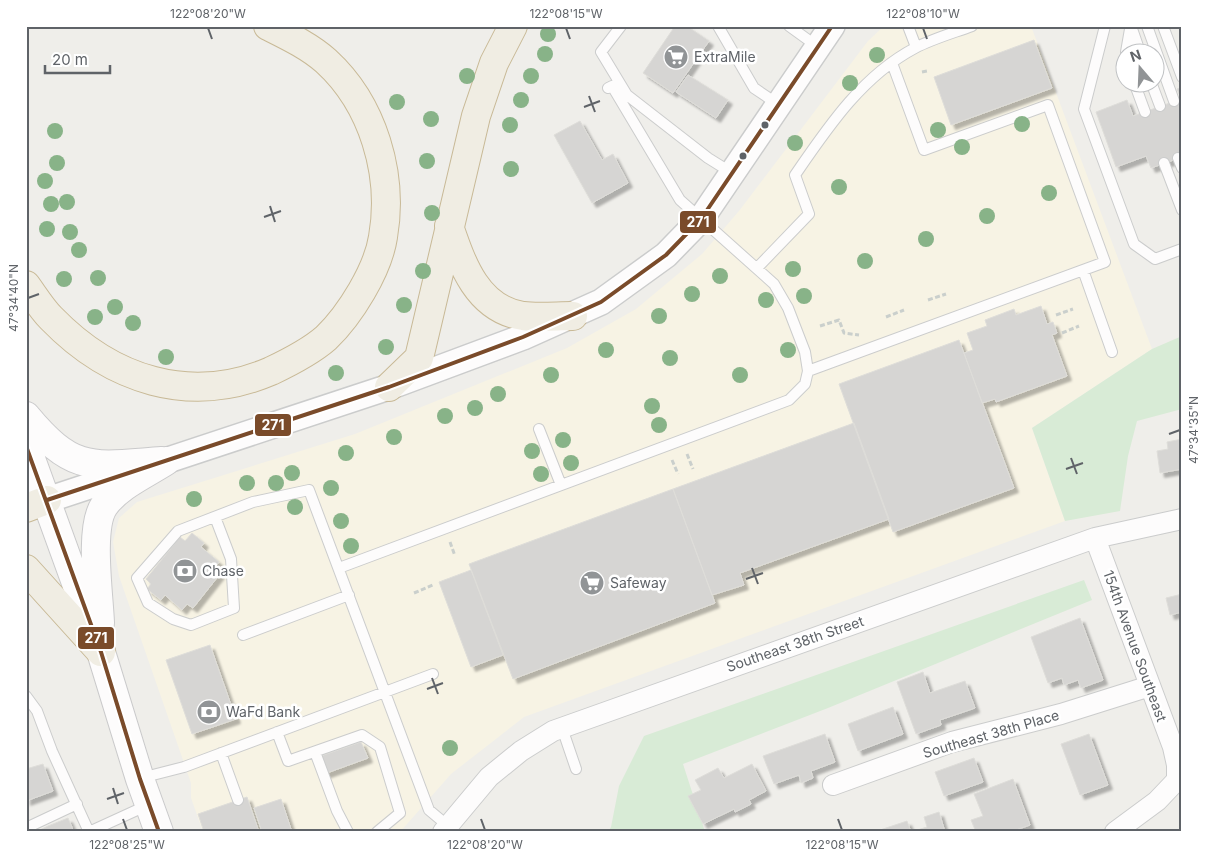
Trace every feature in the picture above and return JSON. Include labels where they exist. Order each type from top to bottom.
[{"type":"highway","points":[[26,285],[50,318],[84,348],[112,366],[146,380],[181,387],[223,385],[255,378],[292,362],[325,338],[351,308],[371,272],[383,238],[385,188],[380,155],[368,118],[350,87],[325,60],[295,39],[268,26]]},
{"type":"highway","points":[[389,387],[420,358],[449,226],[476,116],[494,63],[513,26]]},
{"type":"highway","points":[[449,226],[469,279],[485,298],[504,310],[523,316],[573,316]]},
{"type":"highway","points":[[26,569],[101,652]]},
{"type":"main road","points":[[26,416],[41,434],[62,453],[82,462],[98,466],[166,461]]},
{"type":"main road","points":[[26,445],[36,504],[101,652],[140,779],[159,832]]},
{"type":"main road","points":[[101,652],[96,542],[98,520],[104,506],[118,491],[166,461]]},
{"type":"street","points":[[36,504],[389,387],[523,337],[573,316],[630,282],[666,255],[701,219],[832,26]]},
{"type":"street","name":"Southeast 38th Street","points":[[446,829],[489,777],[521,751],[562,728],[1095,538],[1182,519]]},
{"type":"street","name":"154th Avenue Southeast","points":[[1095,538],[1173,747],[1179,780]]},
{"type":"street","name":"Southeast 38th Place","points":[[833,785],[952,742],[1061,714],[1150,686]]},
{"type":"street","points":[[1115,832],[1157,802],[1179,780]]},
{"type":"lane","points":[[621,26],[601,52],[627,95],[708,158],[733,174]]},
{"type":"lane","points":[[718,26],[754,88],[780,105]]},
{"type":"lane","points":[[789,26],[818,47]]},
{"type":"lane","points":[[908,26],[916,48]]},
{"type":"lane","points":[[757,268],[809,214],[795,175],[840,110],[892,62],[916,48],[972,26]]},
{"type":"lane","points":[[1106,26],[1084,109],[1134,244],[1155,259],[1182,249]]},
{"type":"lane","points":[[1128,42],[1131,26]]},
{"type":"lane","points":[[1131,26],[1137,42]]},
{"type":"lane","points":[[1147,26],[1174,101]]},
{"type":"lane","points":[[1163,26],[1182,77]]},
{"type":"lane","points":[[808,371],[1105,262],[1048,105],[924,150],[892,62]]},
{"type":"lane","points":[[339,568],[789,400],[805,384],[808,371],[805,352],[788,308],[774,284],[680,200],[612,86],[608,88]]},
{"type":"lane","points":[[1138,92],[1145,112]]},
{"type":"lane","points":[[1155,92],[1160,106]]},
{"type":"lane","points":[[1164,163],[1182,210]]},
{"type":"lane","points":[[1083,270],[1112,352]]},
{"type":"lane","points":[[539,428],[561,485]]},
{"type":"lane","points":[[215,517],[231,560],[234,608],[191,625],[173,619],[148,603],[137,578],[178,531],[253,502],[309,490],[429,810],[446,829]]},
{"type":"lane","points":[[243,635],[348,595]]},
{"type":"lane","points":[[140,779],[184,767],[433,674]]},
{"type":"lane","points":[[26,696],[37,710],[52,751],[89,832],[149,804]]},
{"type":"lane","points":[[562,728],[576,769]]},
{"type":"lane","points":[[278,732],[288,761],[362,735],[380,747],[400,814],[377,832]]},
{"type":"lane","points":[[315,752],[337,811],[348,832]]},
{"type":"lane","points":[[221,753],[238,800]]},
{"type":"lane","points":[[26,828],[77,804]]},
{"type":"path","points":[[922,72],[927,71]]},
{"type":"path","points":[[928,300],[946,294]]},
{"type":"path","points":[[1056,315],[1073,309]]},
{"type":"path","points":[[886,317],[904,310]]},
{"type":"path","points":[[820,326],[839,320],[844,333],[864,335]]},
{"type":"path","points":[[1062,333],[1079,326]]},
{"type":"path","points":[[686,451],[693,468]]},
{"type":"path","points":[[671,457],[678,474]]},
{"type":"path","points":[[449,539],[455,556]]},
{"type":"path","points":[[414,593],[433,585]]},
{"type":"shaded area","points":[[884,26],[1031,26],[1152,349],[1032,428],[1065,521],[524,717],[451,774],[400,832],[203,832],[191,798],[191,783],[119,576],[113,542],[119,518],[137,502],[355,434],[567,348],[636,309],[702,254],[739,211],[868,41]]},
{"type":"green space","points":[[1182,336],[1182,409],[1137,421],[1128,456],[1120,511],[1065,521],[1032,428],[1152,349]]},
{"type":"green space","points":[[1084,580],[1092,600],[828,708],[683,764],[705,832],[608,832],[611,827],[619,786],[644,736]]},
{"type":"building","name":"ExtraMile","points":[[675,26],[687,26],[709,41],[673,93],[643,73]]},
{"type":"building","points":[[1034,40],[1052,88],[951,125],[934,77]]},
{"type":"building","points":[[688,75],[728,100],[716,118],[676,92]]},
{"type":"building","points":[[1182,87],[1182,157],[1151,168],[1146,156],[1116,167],[1096,112],[1127,100],[1133,116],[1181,99],[1177,89]]},
{"type":"building","points":[[580,121],[602,160],[613,154],[628,183],[592,203],[554,135]]},
{"type":"building","points":[[1041,306],[1047,324],[1053,322],[1057,333],[1052,335],[1067,376],[996,402],[995,399],[982,403],[964,353],[973,350],[967,333],[987,326],[985,320],[1014,309],[1016,315]]},
{"type":"building","points":[[959,340],[1014,488],[893,532],[839,384]]},
{"type":"building","points":[[854,423],[889,519],[740,573],[744,585],[712,595],[673,489]]},
{"type":"building","points":[[1182,439],[1182,469],[1160,473],[1157,451],[1168,449],[1167,442]]},
{"type":"building","name":"Safeway","points":[[673,489],[715,603],[513,679],[469,564]]},
{"type":"building","name":"Chase","points":[[192,533],[204,543],[201,547],[219,562],[214,569],[220,574],[193,608],[187,604],[182,610],[165,595],[161,600],[147,589],[151,584],[146,579],[180,537],[185,541]]},
{"type":"building","points":[[471,570],[503,655],[471,667],[439,582]]},
{"type":"building","points":[[1182,594],[1182,612],[1170,615],[1166,598]]},
{"type":"building","points":[[1080,618],[1103,680],[1081,688],[1078,680],[1064,685],[1062,678],[1048,683],[1031,637]]},
{"type":"building","points":[[210,645],[236,719],[192,734],[166,660]]},
{"type":"building","points":[[923,672],[930,693],[965,681],[975,708],[940,720],[941,725],[916,734],[897,682]]},
{"type":"building","points":[[893,707],[903,734],[858,751],[848,724]]},
{"type":"building","points":[[825,734],[835,762],[811,771],[813,778],[801,783],[799,775],[774,784],[763,756]]},
{"type":"building","points":[[1089,734],[1108,785],[1080,795],[1061,744]]},
{"type":"building","points":[[361,742],[368,758],[324,774],[318,757]]},
{"type":"building","points":[[974,758],[983,782],[944,796],[935,772]]},
{"type":"building","points":[[43,764],[53,791],[26,801],[26,769]]},
{"type":"building","points":[[752,764],[766,791],[749,800],[751,804],[735,812],[734,809],[703,824],[688,796],[701,790],[695,780],[718,768],[724,778]]},
{"type":"building","points":[[1013,779],[1030,825],[1010,832],[976,832],[971,820],[983,816],[974,794]]},
{"type":"building","points":[[247,797],[259,832],[204,832],[198,814]]},
{"type":"building","points":[[281,799],[292,832],[262,832],[254,808]]},
{"type":"building","points":[[939,812],[945,832],[911,832],[927,827],[924,817]]},
{"type":"building","points":[[68,818],[74,832],[36,832],[48,826]]},
{"type":"building","points":[[907,821],[911,832],[877,832],[877,831]]},
{"type":"transit line","name":"271","points":[[47,500],[389,387],[523,337],[601,302],[666,255],[701,219],[832,26]]},
{"type":"transit line","name":"271","points":[[26,446],[101,652],[140,779],[159,832]]},
{"type":"place","name":"ExtraMile","points":[[676,57]]},
{"type":"place","name":"Chase","points":[[185,571]]},
{"type":"place","name":"Safeway","points":[[592,583]]},
{"type":"place","name":"WaFd Bank","points":[[209,712]]}]
